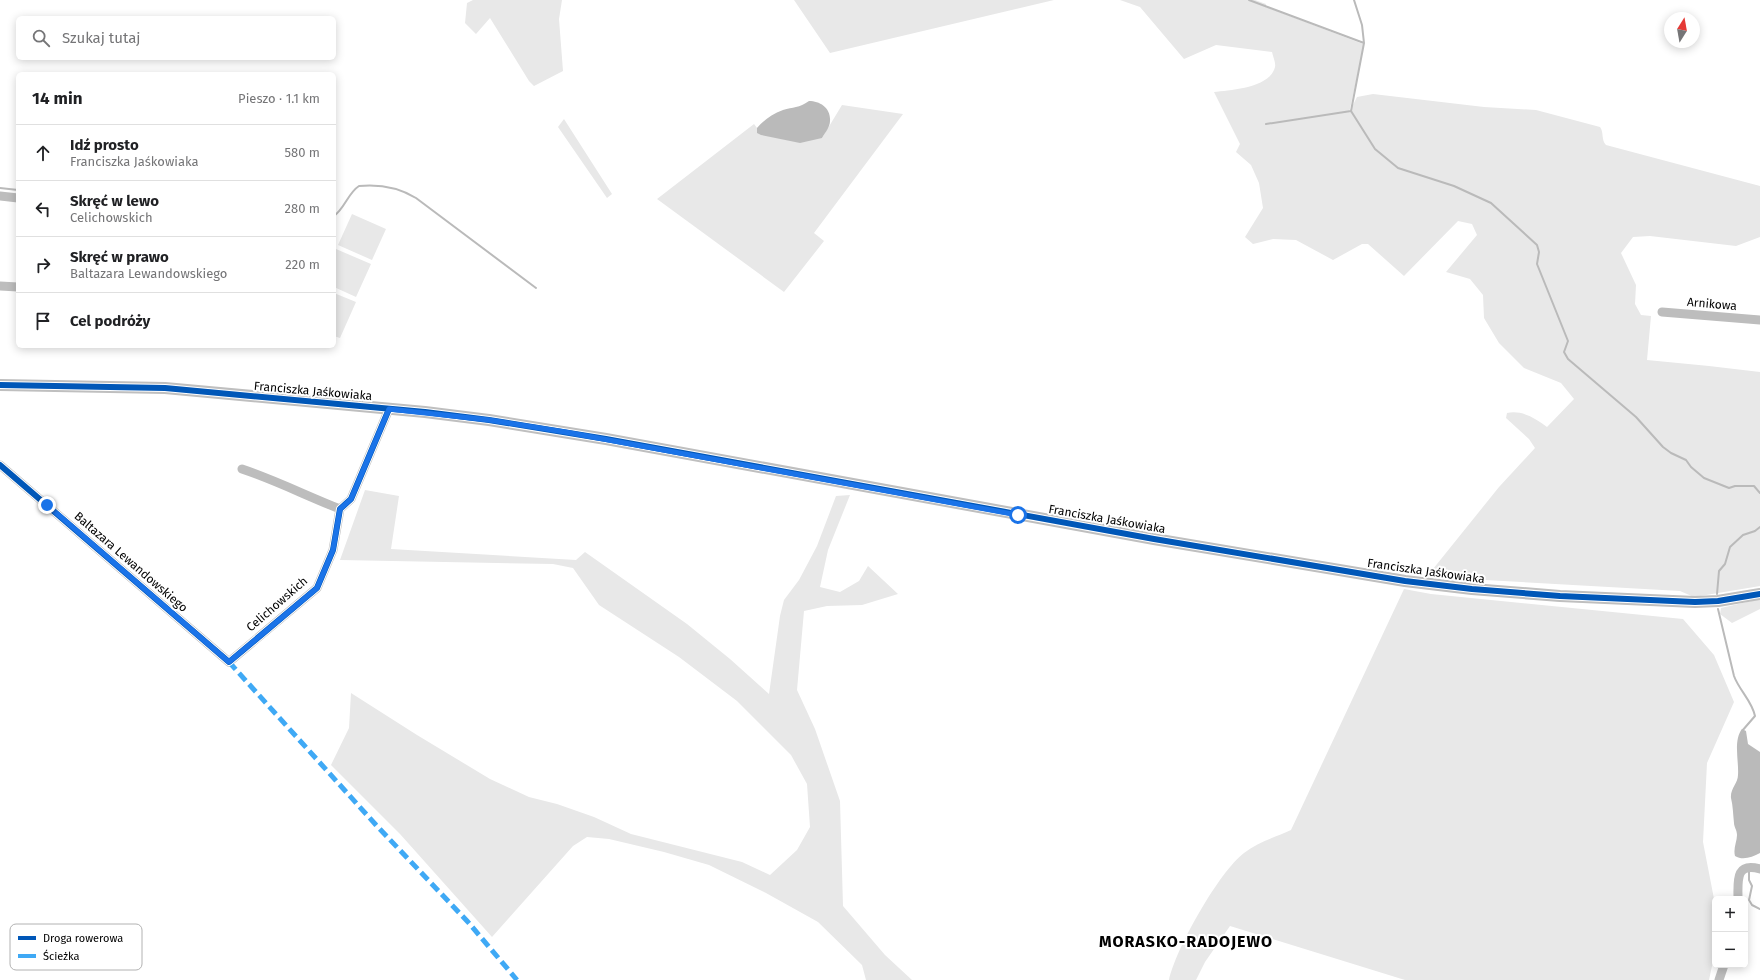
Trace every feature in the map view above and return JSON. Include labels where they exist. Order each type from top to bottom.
[{"type":"street","points":[[0,196],[16,198]]},
{"type":"street","points":[[0,286],[16,287]]},
{"type":"street","name":"Arnikowa","points":[[1662,312],[1760,320]]},
{"type":"street","name":"Franciszka Jaśkowiaka","points":[[0,385],[165,388],[489,420],[1154,539],[1430,584],[1538,595],[1694,602],[1731,600],[1760,594]]},
{"type":"street","points":[[242,469],[269,478],[288,488],[340,509],[351,499],[389,409]]},
{"type":"street","name":"Baltazara Lewandowskiego","points":[[0,465],[229,662]]},
{"type":"street","name":"Celichowskich","points":[[229,662],[317,588],[333,550],[340,509]]},
{"type":"street","points":[[1738,896],[1739,874],[1742,870],[1747,867],[1760,869]]},
{"type":"street","points":[[1719,980],[1723,968]]},
{"type":"shaded area","points":[[473,0],[562,0],[559,19],[563,71],[534,86],[529,81],[490,18],[476,34],[465,23],[467,3]]},
{"type":"shaded area","points":[[794,0],[1054,0],[830,53]]},
{"type":"shaded area","points":[[1120,0],[1255,0],[1266,4],[1266,7],[1363,44],[1349,113],[1357,97],[1373,94],[1484,107],[1536,110],[1600,127],[1604,143],[1606,145],[1760,186],[1760,237],[1736,246],[1650,236],[1633,237],[1621,253],[1636,285],[1635,304],[1641,315],[1651,316],[1647,360],[1760,372],[1760,586],[1694,597],[1680,591],[1449,578],[1429,574],[1499,487],[1535,448],[1529,439],[1506,418],[1507,413],[1513,412],[1523,414],[1547,427],[1574,399],[1561,383],[1524,368],[1499,343],[1484,318],[1483,295],[1470,279],[1446,272],[1477,235],[1472,224],[1458,221],[1404,276],[1368,244],[1362,244],[1333,260],[1296,240],[1273,239],[1253,244],[1245,237],[1263,208],[1259,183],[1251,165],[1236,152],[1240,144],[1214,92],[1249,87],[1266,79],[1272,74],[1275,67],[1272,52],[1216,45],[1184,59],[1140,7]]},
{"type":"shaded area","points":[[809,101],[821,104],[829,112],[830,123],[822,138],[800,143],[757,133],[757,128],[772,115],[783,110],[802,105]]},
{"type":"shaded area","points":[[842,105],[903,114],[814,233],[824,241],[784,292],[657,199],[754,124],[757,128],[757,133],[822,138]]},
{"type":"shaded area","points":[[564,119],[612,194],[607,198],[558,127]]},
{"type":"shaded area","points":[[352,214],[386,229],[372,260],[338,245]]},
{"type":"shaded area","points":[[336,249],[371,264],[356,297],[336,288]]},
{"type":"shaded area","points":[[336,294],[356,302],[340,338],[336,337]]},
{"type":"shaded area","points":[[365,490],[399,496],[391,549],[576,560],[585,552],[687,624],[730,659],[769,694],[780,616],[784,600],[799,580],[817,546],[836,496],[850,495],[828,550],[820,587],[840,592],[859,581],[868,566],[898,594],[862,605],[827,606],[804,611],[797,690],[815,729],[840,801],[843,906],[885,955],[912,980],[866,980],[862,965],[818,922],[766,893],[709,865],[664,852],[609,839],[587,837],[573,846],[492,937],[400,834],[331,765],[349,728],[351,693],[490,779],[529,797],[557,804],[594,817],[631,834],[742,862],[770,875],[797,850],[810,827],[807,784],[791,755],[737,701],[679,657],[599,605],[573,568],[553,564],[340,560]]},
{"type":"shaded area","points":[[1404,589],[1431,594],[1683,619],[1714,655],[1734,702],[1707,763],[1703,842],[1713,896],[1712,896],[1712,966],[1709,980],[1405,980],[1230,926],[1205,962],[1196,980],[1169,980],[1173,966],[1189,931],[1211,893],[1223,876],[1244,853],[1267,840],[1291,830]]},
{"type":"shaded area","points":[[1760,599],[1760,609],[1732,623],[1720,614],[1721,608]]},
{"type":"shaded area","points":[[1742,729],[1746,731],[1748,744],[1760,752],[1760,853],[1744,858],[1735,856],[1734,850],[1737,832],[1734,824],[1731,798],[1738,778],[1737,745],[1739,734]]},
{"type":"waterway","points":[[1249,0],[1364,43],[1351,111],[1375,149],[1398,168],[1454,186],[1491,203],[1537,245],[1539,252],[1537,264],[1568,341],[1564,352],[1568,359],[1636,417],[1663,447],[1671,453],[1686,460],[1691,467],[1704,478],[1729,488],[1735,486],[1754,486],[1760,493]]},
{"type":"waterway","points":[[1354,0],[1362,25],[1364,43]]},
{"type":"waterway","points":[[1266,124],[1351,111]]},
{"type":"waterway","points":[[336,214],[355,189],[359,186],[374,185],[402,191],[416,198],[536,288]]},
{"type":"waterway","points":[[0,188],[16,190]]},
{"type":"waterway","points":[[1717,594],[1719,571],[1725,564],[1730,547],[1743,535],[1755,531],[1760,527]]},
{"type":"waterway","points":[[1718,609],[1734,676],[1751,705],[1755,716],[1742,731]]},
{"type":"waterway","points":[[1749,872],[1749,880],[1752,886],[1749,900],[1752,905],[1760,909]]},
{"type":"marked path","points":[[229,662],[376,825],[468,922],[517,980]]},
{"type":"cycle path","points":[[0,385],[165,388],[425,412],[489,420],[606,439],[1154,539],[1405,581],[1472,589],[1560,596],[1695,602],[1718,601],[1760,594]]},
{"type":"cycle path","points":[[0,465],[229,662],[317,588],[333,550],[340,509],[351,499],[389,409]]},
{"type":"district","name":"MORASKO-RADOJEWO","points":[[1186,941]]},
{"type":"route","points":[[47,505],[229,662],[271,625],[317,588],[333,550],[340,509],[351,499],[389,409],[489,420],[565,432],[1018,515]]}]
